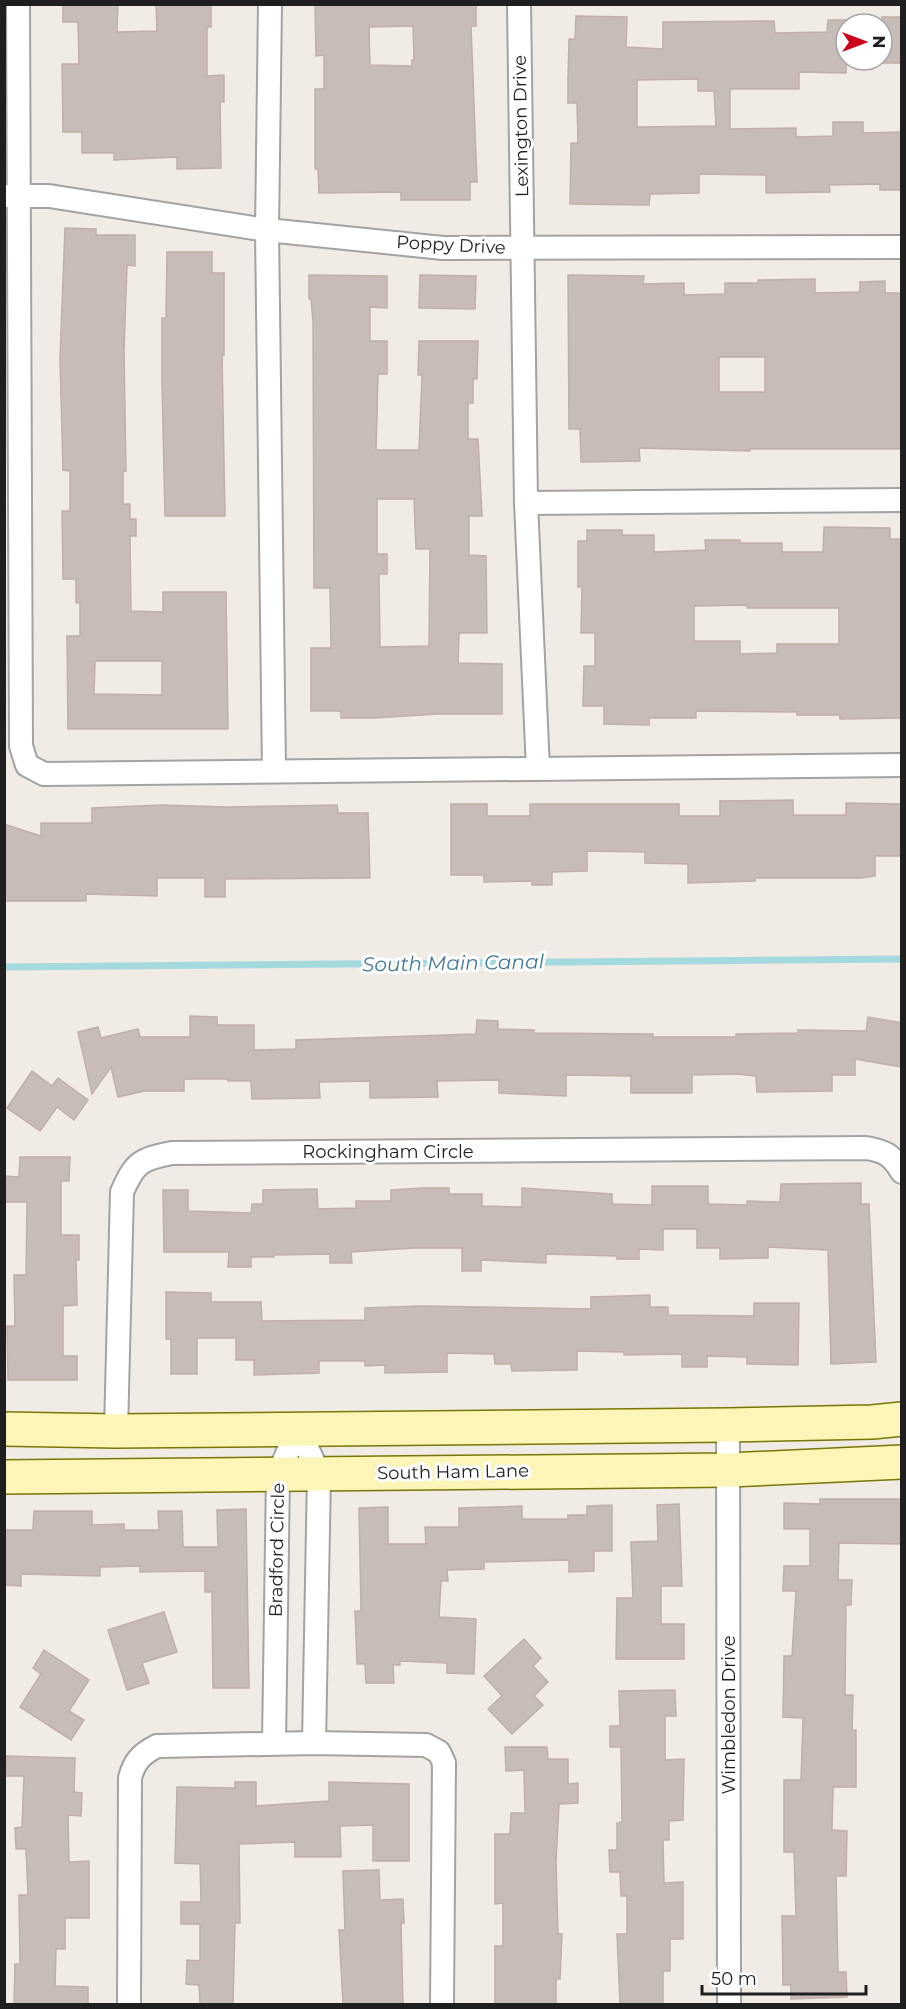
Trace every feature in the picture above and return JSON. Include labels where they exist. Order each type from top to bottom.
[{"type":"main road","points":[[4,1429],[116,1431],[728,1425],[872,1422],[902,1419]]},
{"type":"main road","name":"South Ham Lane","points":[[4,1477],[729,1470],[902,1462]]},
{"type":"street","points":[[18,4],[12,196],[21,746],[27,765],[44,774],[902,765]]},
{"type":"street","points":[[270,4],[267,230],[274,771]]},
{"type":"street","name":"Lexington Drive","points":[[519,4],[526,504],[538,769]]},
{"type":"street","name":"Poppy Drive","points":[[12,196],[49,196],[267,230],[443,248],[902,247]]},
{"type":"street","points":[[526,504],[902,500]]},
{"type":"street","name":"Rockingham Circle","points":[[116,1431],[122,1192],[132,1170],[146,1158],[172,1153],[866,1148],[883,1151],[892,1157],[902,1172]]},
{"type":"street","name":"Wimbledon Drive","points":[[728,1425],[729,2004]]},
{"type":"street","points":[[298,1428],[319,1474],[314,1743]]},
{"type":"street","name":"Bradford Circle","points":[[274,1743],[278,1475],[298,1428]]},
{"type":"street","points":[[129,2004],[130,1779],[132,1768],[142,1754],[157,1746],[314,1743],[426,1745],[439,1752],[444,1763],[442,2004]]},
{"type":"building","points":[[63,4],[118,4],[117,32],[157,31],[156,4],[211,4],[211,27],[207,27],[207,76],[224,75],[224,102],[220,102],[221,168],[177,169],[177,157],[114,160],[114,153],[82,153],[82,132],[63,132],[62,64],[79,64],[78,22],[63,22]]},
{"type":"building","points":[[315,4],[476,4],[476,26],[471,26],[477,182],[470,182],[470,200],[401,200],[401,192],[319,193],[318,169],[315,169],[315,89],[324,89],[324,55],[316,56]],"holes":[[[413,26],[414,60],[412,60],[412,66],[370,65],[369,27]]]},
{"type":"building","points":[[576,16],[627,17],[626,47],[663,49],[663,22],[774,21],[775,33],[827,32],[828,20],[834,20],[834,72],[846,73],[799,72],[799,89],[730,89],[730,129],[796,128],[796,137],[833,136],[833,122],[863,122],[863,133],[902,132],[902,190],[880,190],[880,184],[829,185],[830,192],[766,193],[766,175],[699,174],[699,193],[650,194],[649,205],[570,204],[571,143],[578,143],[577,103],[568,103],[569,39],[575,39]],"holes":[[[698,79],[698,91],[714,91],[716,126],[637,127],[637,80]]]},
{"type":"building","points":[[894,17],[902,17],[902,63],[894,63]]},
{"type":"building","points":[[65,228],[96,229],[96,235],[135,235],[135,266],[127,265],[124,351],[126,471],[123,471],[123,504],[130,504],[130,519],[136,519],[136,536],[130,536],[131,611],[163,612],[163,592],[226,592],[228,729],[68,729],[67,636],[80,636],[80,603],[76,603],[76,579],[63,579],[62,511],[70,511],[70,471],[63,470],[60,358]],"holes":[[[95,661],[162,661],[162,695],[94,694]]]},
{"type":"building","points":[[167,252],[212,252],[212,273],[224,273],[224,355],[222,355],[225,516],[165,516],[162,318],[166,318]]},
{"type":"building","points":[[309,275],[387,276],[387,308],[370,307],[370,341],[387,341],[387,374],[378,374],[376,450],[419,450],[422,375],[418,375],[419,341],[478,341],[477,379],[473,379],[473,403],[468,403],[468,439],[478,439],[482,516],[469,516],[469,555],[486,556],[487,633],[459,633],[458,663],[502,664],[502,714],[341,718],[341,711],[311,711],[311,648],[331,648],[330,588],[314,588],[313,322],[311,299],[309,299]],"holes":[[[377,499],[414,499],[416,549],[430,549],[429,646],[380,647],[379,574],[387,574],[387,554],[377,554]]]},
{"type":"building","points":[[420,275],[476,276],[475,309],[419,308]]},
{"type":"building","points":[[568,275],[644,276],[643,284],[684,283],[684,295],[725,294],[725,283],[815,279],[815,293],[860,292],[860,282],[885,281],[885,293],[902,293],[902,449],[750,449],[750,451],[639,448],[640,461],[581,462],[580,429],[569,429]],"holes":[[[719,357],[765,357],[765,392],[719,392]]]},
{"type":"building","points":[[824,527],[890,528],[890,539],[902,539],[902,718],[840,719],[840,715],[797,715],[797,712],[696,711],[696,718],[649,718],[649,725],[604,724],[604,706],[583,706],[584,666],[595,666],[595,633],[581,633],[582,587],[578,587],[578,541],[587,541],[587,530],[622,530],[622,535],[654,535],[654,552],[706,550],[705,540],[740,540],[740,543],[782,543],[782,552],[823,552]],"holes":[[[747,605],[747,608],[839,608],[839,644],[777,644],[777,653],[740,654],[740,641],[694,641],[694,606]]]},
{"type":"building","points":[[793,800],[793,815],[846,815],[846,803],[902,804],[902,856],[875,856],[875,876],[861,878],[755,878],[755,881],[688,883],[688,864],[645,863],[645,852],[587,851],[587,871],[552,872],[552,885],[532,885],[532,881],[484,882],[484,875],[451,875],[451,804],[487,804],[487,816],[530,816],[530,804],[679,804],[679,816],[720,816],[720,801]]},
{"type":"building","points":[[162,805],[226,807],[337,805],[338,813],[368,813],[370,878],[225,879],[225,897],[205,897],[205,878],[157,878],[157,896],[86,894],[86,901],[4,901],[4,824],[41,836],[41,823],[92,823],[92,808]]},
{"type":"building","points":[[190,1016],[217,1017],[217,1025],[254,1025],[254,1050],[296,1049],[296,1040],[476,1034],[477,1020],[498,1021],[498,1029],[534,1030],[534,1033],[736,1037],[736,1034],[798,1033],[798,1030],[866,1031],[868,1017],[902,1023],[902,1067],[855,1059],[855,1075],[832,1075],[832,1091],[757,1092],[756,1076],[737,1074],[692,1075],[692,1093],[631,1093],[631,1076],[566,1075],[566,1096],[499,1093],[499,1080],[437,1081],[438,1097],[370,1098],[370,1081],[319,1082],[320,1098],[252,1099],[251,1081],[228,1081],[228,1079],[184,1079],[184,1091],[144,1091],[118,1097],[111,1067],[92,1094],[78,1032],[98,1027],[101,1038],[138,1029],[140,1037],[190,1037]]},
{"type":"building","points":[[32,1071],[52,1086],[58,1078],[88,1100],[74,1120],[57,1107],[40,1131],[7,1108]]},
{"type":"building","points":[[20,1157],[70,1157],[69,1181],[61,1181],[61,1235],[79,1235],[79,1260],[76,1260],[77,1305],[63,1306],[63,1356],[77,1356],[77,1380],[8,1380],[7,1326],[15,1326],[14,1275],[26,1275],[27,1202],[4,1202],[4,1176],[19,1177]]},
{"type":"building","points":[[861,1183],[861,1204],[869,1204],[876,1362],[831,1364],[828,1250],[768,1247],[768,1258],[720,1259],[720,1248],[697,1248],[697,1229],[663,1229],[663,1250],[639,1249],[639,1259],[617,1259],[617,1256],[546,1254],[546,1263],[481,1260],[481,1271],[462,1271],[462,1248],[351,1252],[352,1263],[330,1263],[330,1254],[251,1257],[251,1267],[228,1267],[229,1252],[164,1252],[163,1190],[188,1190],[188,1211],[251,1213],[252,1204],[263,1204],[263,1190],[317,1189],[318,1209],[356,1208],[356,1201],[391,1201],[391,1190],[423,1188],[449,1188],[449,1194],[482,1194],[482,1206],[522,1207],[522,1188],[612,1194],[612,1204],[652,1205],[652,1186],[708,1186],[708,1204],[747,1205],[747,1201],[780,1202],[781,1184]]},
{"type":"building","points":[[166,1292],[211,1293],[211,1302],[261,1302],[262,1321],[365,1320],[365,1308],[422,1306],[591,1309],[591,1297],[650,1295],[650,1307],[668,1307],[668,1315],[754,1316],[754,1303],[799,1303],[798,1365],[747,1364],[747,1357],[707,1356],[707,1367],[682,1367],[682,1354],[624,1355],[624,1352],[577,1351],[577,1370],[512,1371],[511,1364],[495,1364],[494,1354],[447,1353],[447,1372],[385,1373],[385,1365],[365,1366],[365,1361],[319,1361],[319,1373],[254,1375],[254,1360],[236,1360],[236,1338],[197,1338],[197,1374],[171,1374],[171,1339],[166,1339]]},
{"type":"building","points":[[820,1499],[902,1499],[902,1544],[839,1543],[838,1580],[852,1580],[851,1605],[846,1605],[845,1695],[853,1695],[852,1730],[856,1730],[856,1787],[833,1787],[832,1830],[847,1831],[846,1876],[836,1876],[838,1972],[846,1972],[847,1997],[791,1999],[791,1985],[783,1985],[782,1916],[796,1916],[794,1852],[784,1852],[784,1780],[801,1780],[803,1718],[783,1717],[784,1656],[792,1656],[796,1591],[783,1591],[784,1566],[810,1566],[810,1529],[784,1529],[784,1503],[820,1504]]},
{"type":"building","points":[[679,1504],[682,1586],[661,1586],[661,1624],[684,1624],[684,1659],[616,1659],[617,1598],[633,1598],[631,1542],[658,1541],[657,1505]]},
{"type":"building","points":[[612,1505],[612,1551],[594,1551],[594,1571],[569,1572],[569,1560],[484,1562],[484,1569],[447,1570],[448,1581],[441,1581],[439,1617],[476,1619],[474,1674],[447,1673],[447,1663],[400,1661],[400,1665],[393,1665],[394,1683],[366,1683],[365,1664],[357,1664],[355,1611],[361,1611],[359,1508],[388,1507],[388,1544],[426,1544],[425,1527],[459,1527],[459,1508],[522,1506],[522,1519],[568,1519],[568,1515],[587,1515],[587,1506]]},
{"type":"building","points":[[246,1509],[249,1688],[213,1688],[212,1592],[205,1592],[205,1571],[140,1572],[140,1566],[100,1567],[100,1576],[21,1574],[21,1586],[4,1585],[4,1530],[33,1530],[34,1511],[92,1511],[92,1525],[124,1524],[124,1530],[159,1530],[158,1511],[182,1511],[183,1547],[218,1547],[217,1510]]},
{"type":"building","points":[[164,1612],[177,1652],[142,1663],[149,1683],[127,1690],[108,1630]]},
{"type":"building","points":[[524,1639],[541,1658],[533,1666],[548,1682],[534,1696],[543,1705],[512,1734],[488,1709],[502,1696],[484,1676]]},
{"type":"building","points":[[44,1650],[89,1680],[69,1711],[84,1720],[71,1740],[20,1707],[41,1674],[33,1668]]},
{"type":"building","points":[[675,1690],[676,1716],[665,1716],[665,1760],[684,1759],[683,1820],[669,1821],[669,1840],[663,1840],[664,1883],[683,1882],[683,1939],[670,1939],[670,1971],[663,1971],[663,2004],[620,2004],[617,1934],[627,1934],[627,1896],[621,1896],[620,1872],[610,1872],[609,1850],[617,1850],[617,1823],[622,1822],[621,1747],[610,1747],[610,1726],[620,1726],[619,1691]]},
{"type":"building","points":[[505,1747],[547,1747],[548,1759],[568,1759],[568,1784],[578,1783],[578,1803],[559,1804],[556,1861],[558,1934],[562,1934],[560,1979],[556,1979],[556,2004],[495,2004],[495,1946],[503,1946],[503,1903],[495,1904],[495,1834],[510,1834],[511,1813],[525,1813],[524,1770],[506,1771]]},
{"type":"building","points":[[6,1756],[75,1758],[74,1792],[82,1793],[81,1816],[68,1815],[69,1862],[89,1861],[89,1918],[65,1918],[65,1949],[56,1949],[55,1986],[88,1987],[88,2004],[14,2004],[15,1964],[20,1964],[19,1895],[28,1895],[26,1849],[16,1849],[15,1828],[22,1827],[24,1776],[5,1776]]},
{"type":"building","points":[[235,1782],[256,1782],[256,1806],[329,1801],[329,1782],[409,1784],[409,1861],[373,1861],[373,1825],[340,1826],[341,1857],[295,1857],[295,1842],[239,1844],[240,1923],[235,1923],[233,2004],[200,2004],[199,1985],[186,1984],[187,1960],[200,1961],[200,1924],[181,1924],[181,1902],[201,1902],[200,1864],[175,1863],[177,1787],[235,1788]]},
{"type":"building","points":[[379,1870],[380,1900],[403,1899],[404,1923],[401,1923],[403,2004],[343,2004],[339,1930],[345,1930],[343,1871]]},
{"type":"waterway","name":"South Main Canal","points":[[4,967],[902,959]]}]
